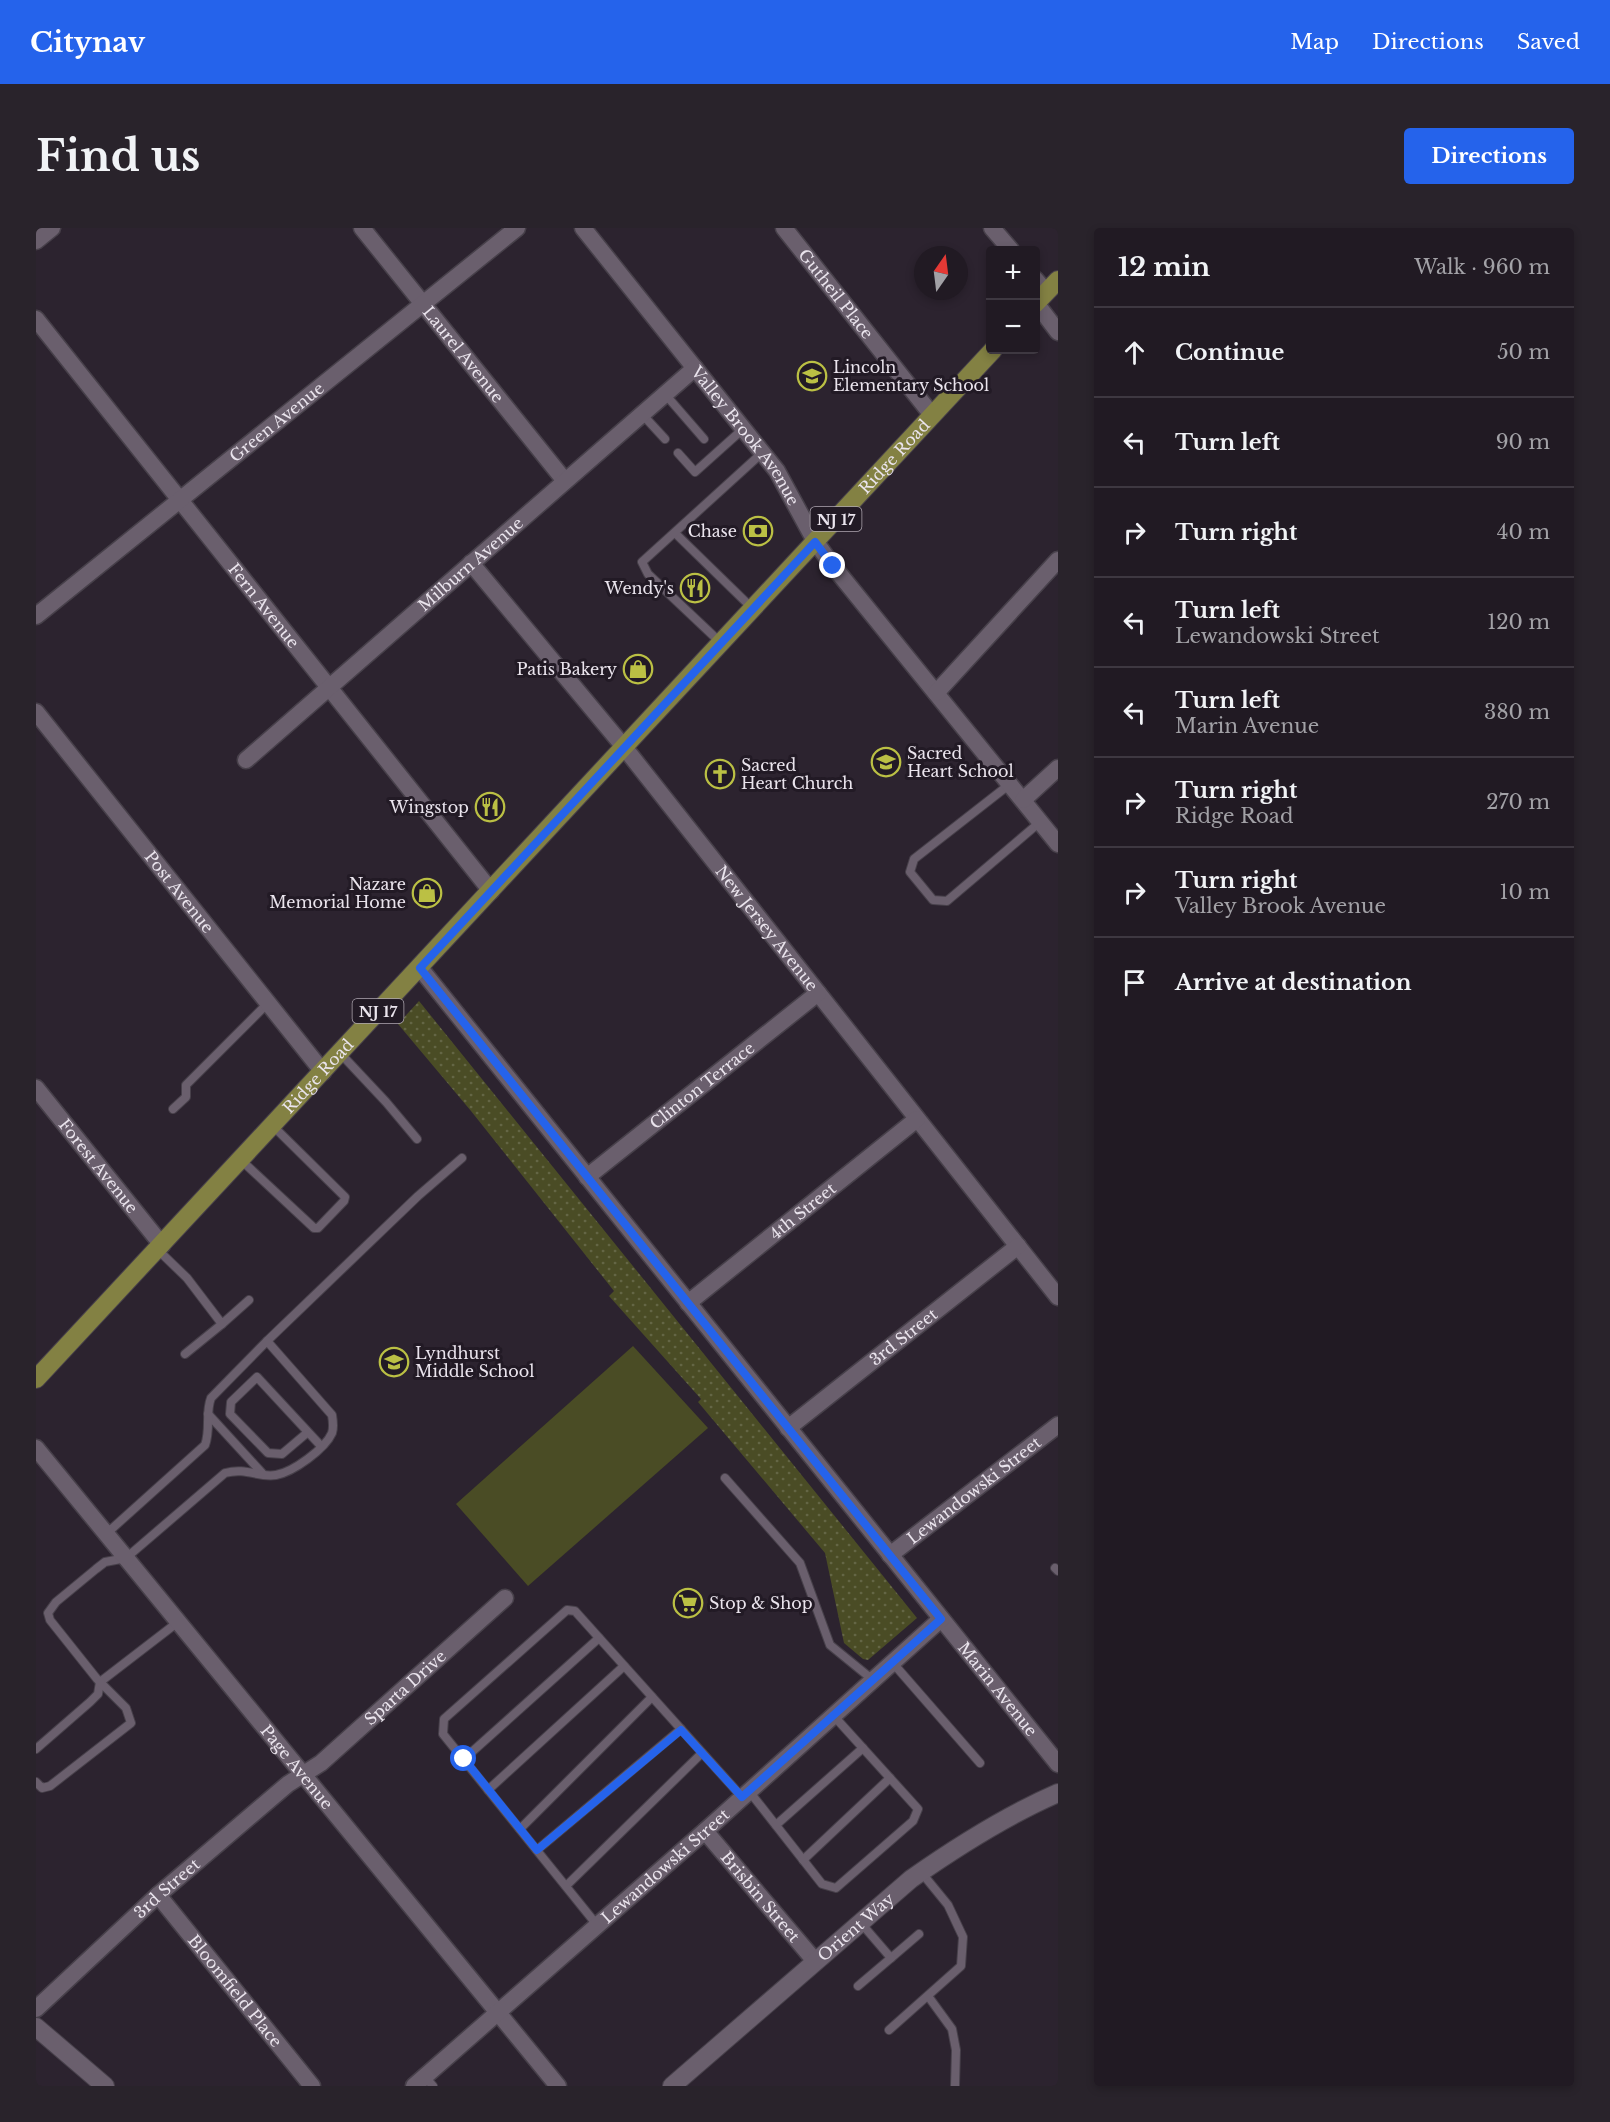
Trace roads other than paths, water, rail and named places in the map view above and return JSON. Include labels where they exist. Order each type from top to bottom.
[{"type":"main road","name":"Ridge Road","points":[[36,1379],[989,354]]},
{"type":"street","points":[[36,241],[52,228]]},
{"type":"street","name":"Laurel Avenue","points":[[362,228],[565,481]]},
{"type":"street","name":"Green Avenue","points":[[36,616],[517,228]]},
{"type":"street","name":"Valley Brook Avenue","points":[[583,228],[777,471],[815,542],[1058,844]]},
{"type":"street","name":"Gutheil Place","points":[[784,228],[932,415]]},
{"type":"street","points":[[992,228],[1008,246]]},
{"type":"street","points":[[1042,292],[1058,332]]},
{"type":"street","name":"Fern Avenue","points":[[36,319],[491,891]]},
{"type":"street","name":"Milburn Avenue","points":[[246,760],[695,368]]},
{"type":"street","points":[[936,693],[1058,560]]},
{"type":"street","name":"New Jersey Avenue","points":[[471,563],[624,747],[1058,1297]]},
{"type":"street","name":"Post Avenue","points":[[36,712],[323,1072]]},
{"type":"street","points":[[1023,800],[1058,768]]},
{"type":"street","name":"Marin Avenue","points":[[420,968],[1058,1764]]},
{"type":"street","name":"Clinton Terrace","points":[[587,1177],[818,993]]},
{"type":"street","name":"Forest Avenue","points":[[36,1088],[160,1247]]},
{"type":"street","name":"4th Street","points":[[688,1303],[917,1119]]},
{"type":"street","name":"3rd Street","points":[[788,1428],[1018,1246]]},
{"type":"street","name":"Lewandowski Street","points":[[890,1555],[1058,1425]]},
{"type":"street","name":"Page Avenue","points":[[36,1448],[558,2086]]},
{"type":"street","name":"Sparta Drive","points":[[304,1773],[321,1763],[506,1598]]},
{"type":"street","name":"Lewandowski Street","points":[[424,2083],[497,2012],[705,1831],[941,1619]]},
{"type":"street","name":"3rd Street","points":[[36,2009],[158,1895],[304,1773]]},
{"type":"street","name":"Orient Way","points":[[672,2086],[860,1922],[921,1872],[995,1824],[1058,1793]]},
{"type":"street","name":"Brisbin Street","points":[[705,1831],[815,1961]]},
{"type":"street","name":"Bloomfield Place","points":[[158,1895],[312,2086]]},
{"type":"street","points":[[36,2027],[105,2086]]},
{"type":"lane","points":[[665,394],[704,439]]},
{"type":"lane","points":[[642,414],[665,439]]},
{"type":"lane","points":[[678,453],[694,472],[743,429]]},
{"type":"lane","points":[[721,643],[648,574],[642,562],[762,453]]},
{"type":"lane","points":[[675,533],[753,609]]},
{"type":"lane","points":[[1010,784],[914,859],[910,872],[933,900],[947,901],[1040,822]]},
{"type":"lane","points":[[173,1109],[186,1097],[186,1085],[268,1003]]},
{"type":"lane","points":[[340,1053],[417,1139]]},
{"type":"lane","points":[[241,1160],[314,1228],[318,1228],[344,1201],[345,1197],[273,1126]]},
{"type":"lane","points":[[106,1534],[205,1445],[209,1432],[208,1406],[211,1398],[418,1196],[462,1158]]},
{"type":"lane","points":[[160,1247],[222,1324]]},
{"type":"lane","points":[[184,1354],[249,1300]]},
{"type":"lane","points":[[36,1782],[42,1788],[50,1786],[130,1723],[126,1708],[100,1682],[50,1620],[48,1613],[56,1602],[105,1562],[126,1558],[225,1473],[242,1470],[275,1475],[292,1469],[331,1436],[334,1426],[332,1415],[267,1341]]},
{"type":"lane","points":[[308,1432],[282,1454],[268,1453],[230,1414],[231,1402],[257,1377],[321,1446]]},
{"type":"lane","points":[[208,1413],[263,1474]]},
{"type":"lane","points":[[724,1478],[800,1563],[830,1645],[873,1680]]},
{"type":"lane","points":[[597,1925],[443,1734],[444,1719],[567,1610],[575,1611],[702,1753],[776,1825],[822,1884],[836,1888],[913,1821],[918,1809],[833,1715]]},
{"type":"lane","points":[[36,1749],[98,1694],[100,1682],[178,1622]]},
{"type":"lane","points":[[464,1759],[599,1638]]},
{"type":"lane","points":[[892,1662],[980,1763]]},
{"type":"lane","points":[[489,1790],[624,1666]]},
{"type":"lane","points":[[520,1829],[652,1697]]},
{"type":"lane","points":[[537,1850],[681,1730]]},
{"type":"lane","points":[[776,1825],[863,1748]]},
{"type":"lane","points":[[566,1886],[702,1753]]},
{"type":"lane","points":[[803,1860],[890,1778]]},
{"type":"lane","points":[[889,2030],[962,1966],[963,1937],[948,1905],[921,1872]]},
{"type":"lane","points":[[860,1922],[891,1958]]},
{"type":"lane","points":[[858,1986],[919,1934]]},
{"type":"lane","points":[[928,1996],[952,2029],[956,2050],[955,2086]]},
{"type":"place","name":"Lincoln Elementary School","points":[[812,376]]},
{"type":"place","name":"Chase","points":[[758,531]]},
{"type":"place","name":"Wendy's","points":[[695,588]]},
{"type":"place","name":"Patis Bakery","points":[[638,669]]},
{"type":"place","name":"Sacred Heart School","points":[[886,762]]},
{"type":"place","name":"Sacred Heart Church","points":[[720,774]]},
{"type":"place","name":"Wingstop","points":[[490,807]]},
{"type":"place","name":"Nazare Memorial Home","points":[[427,893]]},
{"type":"place","name":"Lyndhurst Middle School","points":[[394,1362]]},
{"type":"place","name":"Stop & Shop","points":[[688,1603]]}]
